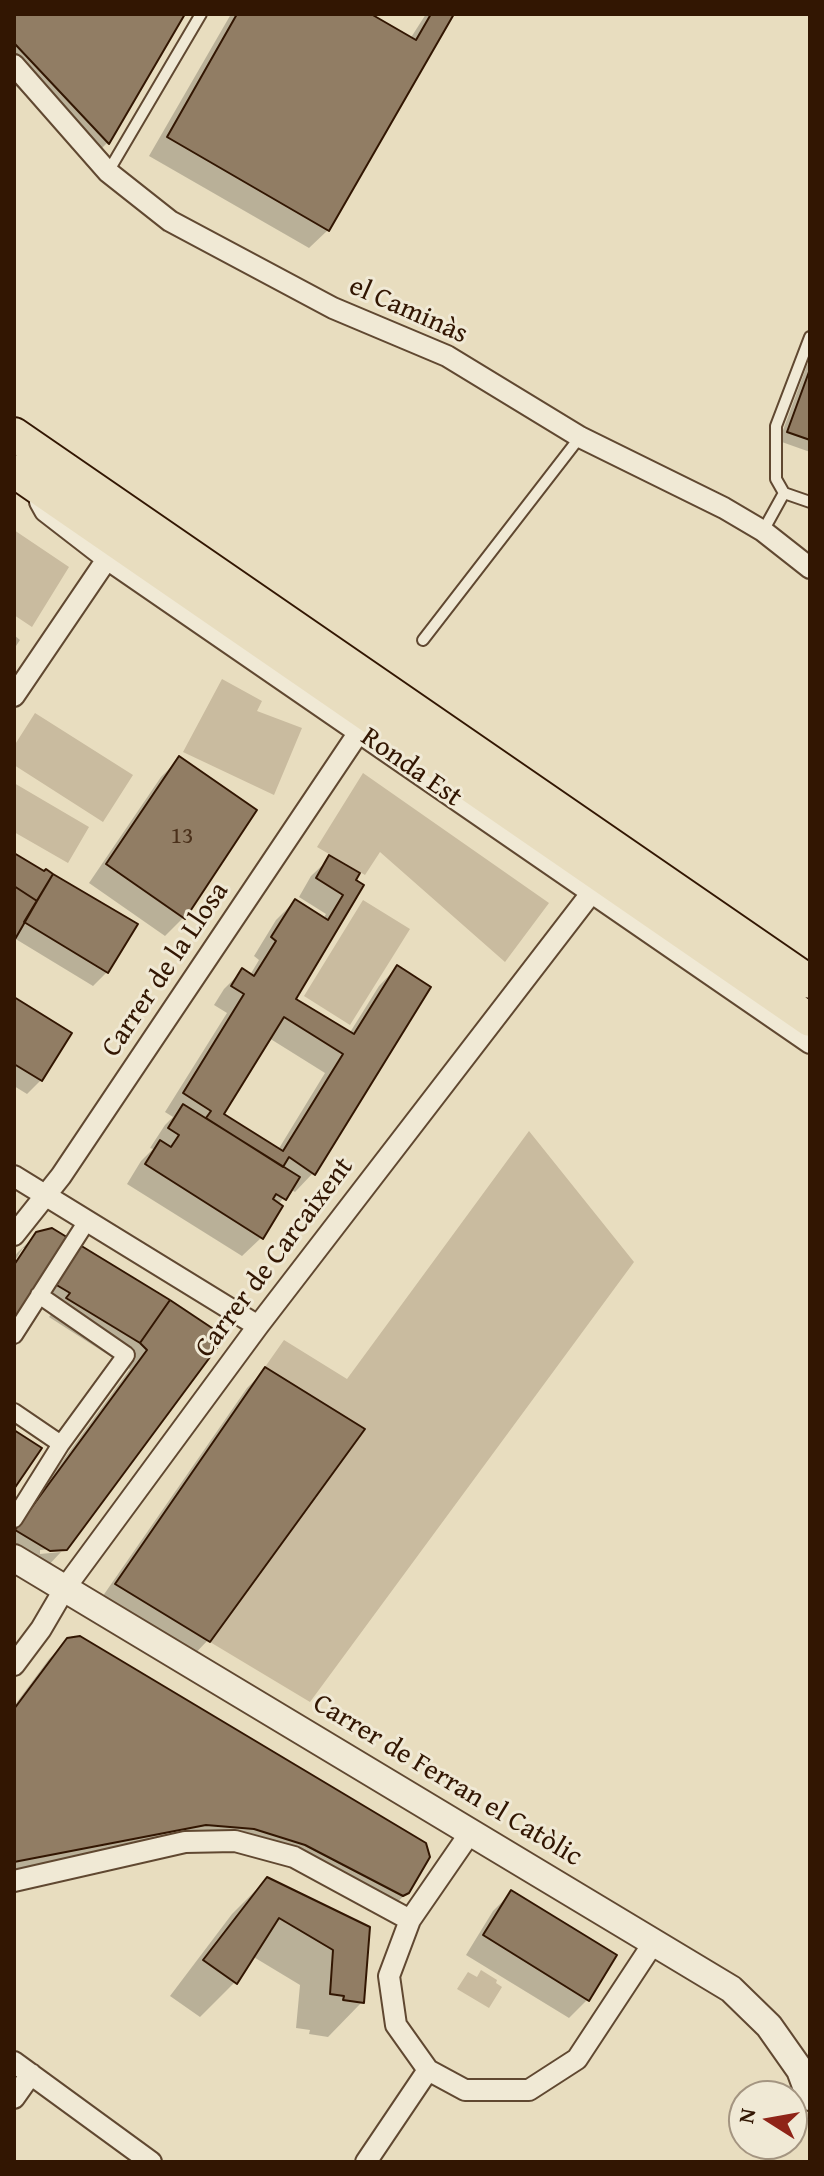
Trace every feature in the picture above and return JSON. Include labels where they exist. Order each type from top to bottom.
[{"type":"main road","name":"Ronda Est","points":[[14,434],[810,982]]},
{"type":"main road","name":"Ronda Est","points":[[20,475],[810,1020]]},
{"type":"street","name":"el Caminàs","points":[[14,65],[108,172],[170,221],[333,308],[447,356],[580,437],[724,508],[763,531],[810,568]]},
{"type":"street","name":"Ronda Est","points":[[20,475],[45,511],[107,559],[810,1043]]},
{"type":"street","points":[[14,696],[107,559]]},
{"type":"street","name":"Carrer de la Llosa","points":[[14,1235],[66,1169],[359,732]]},
{"type":"street","name":"Carrer de Carcaixent","points":[[14,1665],[41,1629],[65,1588],[258,1326],[592,892]]},
{"type":"street","points":[[14,1176],[258,1326]]},
{"type":"street","points":[[14,1335],[87,1221]]},
{"type":"street","points":[[14,1519],[61,1444],[126,1355],[39,1295]]},
{"type":"street","points":[[14,1412],[61,1444]]},
{"type":"street","name":"Carrer de Ferran el Catòlic","points":[[14,1558],[731,1989],[769,2026],[800,2070],[810,2097]]},
{"type":"street","points":[[470,1833],[410,1920],[389,1976],[396,2025],[428,2070],[465,2090],[529,2090],[577,2059],[654,1942]]},
{"type":"street","points":[[14,1881],[185,1842],[235,1841],[294,1857],[410,1920]]},
{"type":"street","points":[[14,2062],[151,2162]]},
{"type":"street","points":[[366,2162],[428,2070]]},
{"type":"street","points":[[14,2098],[31,2074]]},
{"type":"lane","points":[[108,172],[201,14]]},
{"type":"lane","points":[[810,337],[776,426],[776,479],[784,493],[810,502]]},
{"type":"lane","points":[[423,640],[580,437]]},
{"type":"lane","points":[[763,531],[784,493]]},
{"type":"shaded area","points":[[14,530],[69,567],[32,627],[14,615]]},
{"type":"shaded area","points":[[222,679],[262,701],[257,711],[302,728],[274,795],[183,752]]},
{"type":"shaded area","points":[[35,713],[133,775],[103,822],[14,765],[14,746]]},
{"type":"shaded area","points":[[363,773],[549,903],[505,962],[380,852],[365,875],[317,847]]},
{"type":"shaded area","points":[[14,783],[89,827],[68,863],[14,832]]},
{"type":"shaded area","points":[[363,900],[410,929],[350,1025],[304,996]]},
{"type":"shaded area","points":[[529,1131],[634,1262],[310,1702],[210,1642],[364,1429],[265,1367],[284,1340],[347,1379]]},
{"type":"shaded area","points":[[481,1970],[502,1987],[489,2008],[457,1989],[468,1972],[477,1977]]},
{"type":"building","points":[[14,14],[185,14],[109,144],[14,43]]},
{"type":"building","points":[[237,14],[371,14],[416,40],[431,14],[454,14],[329,231],[167,137]]},
{"type":"building","points":[[810,369],[810,440],[787,432]]},
{"type":"building","points":[[179,756],[257,810],[185,919],[106,864]]},
{"type":"building","points":[[14,853],[53,874],[37,901],[14,886]]},
{"type":"building","points":[[329,855],[360,873],[356,880],[364,885],[296,999],[354,1034],[397,965],[431,987],[315,1175],[289,1157],[283,1167],[206,1118],[211,1111],[183,1093],[244,994],[231,986],[242,968],[254,976],[276,941],[271,937],[295,899],[328,920],[343,895],[316,878]],"holes":[[[284,1017],[343,1054],[283,1151],[224,1114]]]},
{"type":"building","points":[[53,874],[138,924],[108,973],[24,922]]},
{"type":"building","points":[[14,886],[37,901],[14,941]]},
{"type":"building","points":[[14,997],[72,1033],[42,1081],[14,1064]]},
{"type":"building","points":[[183,1104],[300,1177],[286,1200],[276,1194],[273,1199],[283,1206],[263,1239],[145,1164],[160,1140],[171,1147],[179,1135],[168,1128]]},
{"type":"building","points":[[52,1228],[170,1300],[140,1343],[66,1298],[70,1293],[43,1277],[14,1319],[14,1265],[36,1232]]},
{"type":"building","points":[[170,1300],[215,1330],[219,1345],[67,1550],[50,1551],[15,1530],[147,1350],[140,1343]]},
{"type":"building","points":[[265,1367],[365,1429],[210,1642],[115,1584]]},
{"type":"building","points":[[14,1430],[42,1448],[14,1489]]},
{"type":"building","points":[[80,1636],[426,1843],[430,1857],[409,1893],[403,1896],[305,1845],[254,1829],[206,1825],[14,1862],[14,1709],[67,1638]]},
{"type":"building","points":[[267,1877],[370,1927],[364,2003],[343,2000],[344,1996],[330,1994],[333,1950],[279,1918],[237,1984],[203,1960]]},
{"type":"building","points":[[511,1890],[617,1955],[589,2001],[483,1935]]}]
